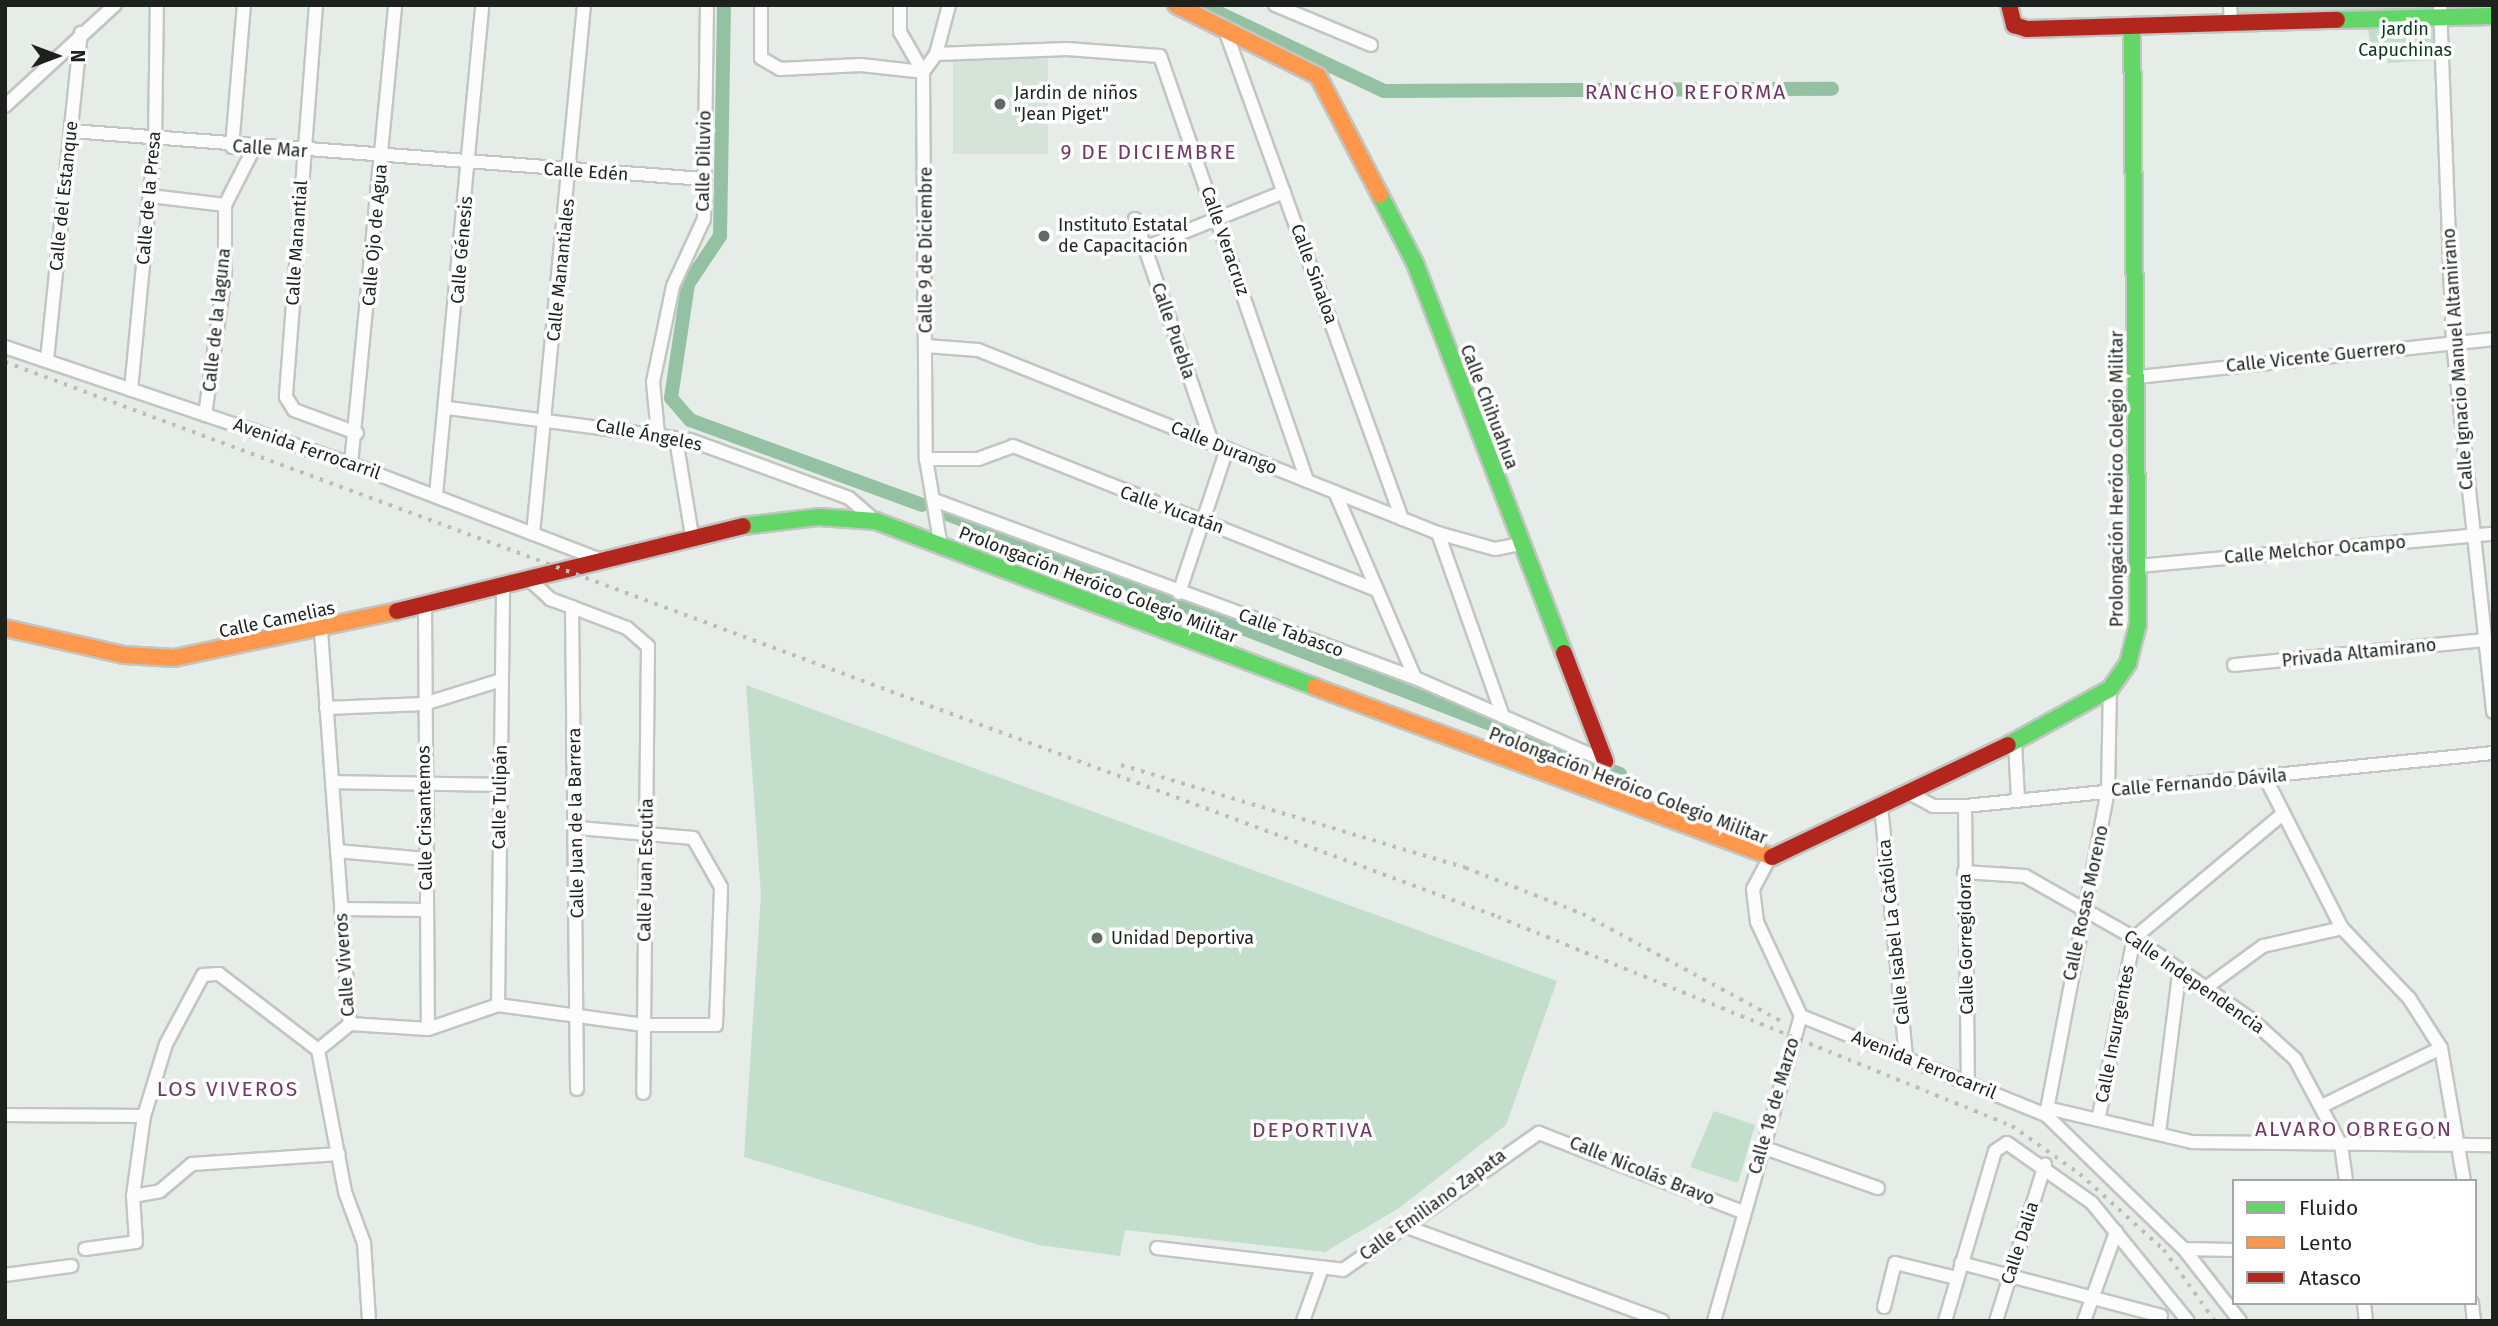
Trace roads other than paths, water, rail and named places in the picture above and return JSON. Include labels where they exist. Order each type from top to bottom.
[{"type":"street","points":[[5,106],[81,33],[116,5]]},
{"type":"street","name":"Calle de la Presa","points":[[131,390],[155,141],[157,5]]},
{"type":"street","points":[[232,147],[244,5]]},
{"type":"street","name":"Calle Manantial","points":[[316,5],[303,152],[287,405],[357,433]]},
{"type":"street","name":"Calle Ojo de Agua","points":[[351,464],[357,433],[395,5]]},
{"type":"street","name":"Calle Génesis","points":[[436,495],[448,408],[482,5]]},
{"type":"street","name":"Calle Manantiales","points":[[533,534],[571,171],[584,5]]},
{"type":"street","name":"Calle Diluvio","points":[[658,434],[653,382],[673,286],[704,219],[707,5]]},
{"type":"street","points":[[761,5],[761,58],[780,69],[861,65],[923,72],[936,54],[949,5]]},
{"type":"street","name":"Calle 9 de Diciembre","points":[[900,5],[900,32],[923,72],[926,459],[934,500]]},
{"type":"street","points":[[1176,5],[1225,30]]},
{"type":"street","points":[[1275,5],[1371,45]]},
{"type":"street","points":[[2009,5],[2014,25],[2231,25],[2440,11],[2493,16]]},
{"type":"street","points":[[2230,5],[2231,25]]},
{"type":"street","name":"Calle Ignacio Manuel Altamirano","points":[[2440,11],[2454,342],[2472,536],[2493,712]]},
{"type":"street","name":"Prolongación Heróico Colegio Militar","points":[[554,575],[692,536],[819,517],[876,521],[1769,859],[2015,743],[2110,689],[2128,663],[2138,624],[2138,377],[2132,26]]},
{"type":"street","name":"Calle Chihuahua","points":[[1225,30],[1318,76],[1415,263],[1605,761]]},
{"type":"street","name":"Calle Sinaloa","points":[[1225,30],[1402,519]]},
{"type":"street","name":"Calle del Estanque","points":[[47,360],[81,33]]},
{"type":"street","name":"Calle Veracruz","points":[[936,54],[1067,49],[1160,56],[1307,481]]},
{"type":"street","name":"Calle Mar","points":[[71,131],[155,141],[469,163]]},
{"type":"street","name":"Calle de la laguna","points":[[205,415],[225,275],[225,205],[254,148]]},
{"type":"street","name":"Calle Edén","points":[[469,163],[703,179]]},
{"type":"street","points":[[1144,248],[1219,222],[1284,192]]},
{"type":"street","points":[[150,196],[225,205]]},
{"type":"street","name":"Calle Puebla","points":[[1135,219],[1212,443]]},
{"type":"street","name":"Calle Vicente Guerrero","points":[[2138,377],[2493,339]]},
{"type":"street","name":"Calle Durango","points":[[926,346],[978,350],[1438,533],[1494,549],[1520,544]]},
{"type":"street","name":"Avenida Ferrocarril","points":[[5,348],[351,464],[604,561]]},
{"type":"street","name":"Calle Ángeles","points":[[448,408],[547,418],[658,434],[849,498],[876,521]]},
{"type":"street","points":[[676,439],[692,536]]},
{"type":"street","name":"Calle Yucatán","points":[[926,459],[978,459],[1013,446],[1376,590]]},
{"type":"street","points":[[1179,593],[1227,449]]},
{"type":"street","points":[[1335,492],[1415,678]]},
{"type":"street","points":[[934,500],[941,547]]},
{"type":"street","name":"Calle Tabasco","points":[[934,500],[1179,593],[1415,678],[1605,761]]},
{"type":"street","points":[[1438,533],[1503,718]]},
{"type":"street","name":"Calle Melchor Ocampo","points":[[2138,566],[2493,534]]},
{"type":"street","name":"Calle Camelias","points":[[5,628],[124,655],[174,658],[321,631],[554,575]]},
{"type":"street","points":[[531,581],[550,599],[572,607]]},
{"type":"street","name":"Calle Tulipán","points":[[498,1005],[503,589]]},
{"type":"street","name":"Calle Crisantemos","points":[[425,607],[428,1029]]},
{"type":"street","name":"Calle Juan Escutia","points":[[572,607],[627,628],[648,646],[643,1093]]},
{"type":"street","name":"Calle Juan de la Barrera","points":[[572,607],[578,828],[577,1089]]},
{"type":"street","name":"Calle Viveros","points":[[318,1050],[350,1024],[321,631]]},
{"type":"street","name":"Privada Altamirano","points":[[2234,665],[2484,640]]},
{"type":"street","points":[[326,708],[424,704],[501,680]]},
{"type":"street","name":"Calle Rosas Moreno","points":[[2046,1111],[2082,906],[2108,791],[2110,689]]},
{"type":"street","points":[[2015,743],[2018,800]]},
{"type":"street","name":"Calle Fernando Dávila","points":[[1909,793],[1933,806],[1965,806],[2493,753]]},
{"type":"street","points":[[2265,777],[2342,928],[2409,998],[2441,1048],[2462,1146],[2464,1179]]},
{"type":"street","points":[[332,782],[500,785]]},
{"type":"street","name":"Calle Isabel La Católica","points":[[1881,806],[1906,1057]]},
{"type":"street","name":"Calle Gorregidora","points":[[1965,806],[1968,1082]]},
{"type":"street","points":[[2134,938],[2283,814]]},
{"type":"street","points":[[350,1024],[428,1029],[498,1005],[577,1018],[644,1025],[716,1025],[721,887],[693,838],[578,828]]},
{"type":"street","points":[[337,850],[426,859]]},
{"type":"street","name":"Calle 18 de Marzo","points":[[1714,1321],[1801,1016],[1757,922],[1753,889],[1769,859]]},
{"type":"street","name":"Calle Independencia","points":[[1964,872],[2025,876],[2082,906],[2134,938],[2179,975],[2204,989],[2295,1059],[2342,1145],[2346,1179]]},
{"type":"street","points":[[341,909],[426,911]]},
{"type":"street","points":[[2204,989],[2263,946],[2342,928]]},
{"type":"street","name":"Calle Insurgentes","points":[[2099,1116],[2134,938]]},
{"type":"street","points":[[85,1249],[136,1242],[133,1196],[144,1116],[166,1044],[203,975],[212,973],[318,1050],[339,1154],[363,1243],[369,1321]]},
{"type":"street","points":[[2159,1133],[2179,975]]},
{"type":"street","name":"Avenida Ferrocarril","points":[[1801,1016],[2046,1111]]},
{"type":"street","points":[[2322,1106],[2441,1048]]},
{"type":"street","points":[[2046,1111],[2099,1116],[2192,1142],[2493,1145]]},
{"type":"street","points":[[2046,1111],[2184,1249],[2240,1321]]},
{"type":"street","points":[[5,1115],[144,1116]]},
{"type":"street","name":"Calle Nicolás Bravo","points":[[1539,1133],[1743,1212]]},
{"type":"street","name":"Calle Emiliano Zapata","points":[[1157,1248],[1343,1270],[1407,1227],[1525,1137],[1539,1133]]},
{"type":"street","points":[[1945,1321],[1995,1151],[2007,1143],[2045,1165],[2092,1203],[2188,1321]]},
{"type":"street","points":[[1762,1147],[1878,1188]]},
{"type":"street","points":[[133,1196],[160,1191],[192,1164],[339,1154]]},
{"type":"street","name":"Calle Dalia","points":[[1996,1321],[2045,1165]]},
{"type":"street","points":[[1407,1227],[1662,1321]]},
{"type":"street","points":[[2084,1321],[2116,1232]]},
{"type":"street","points":[[2184,1249],[2232,1250]]},
{"type":"street","points":[[1884,1307],[1895,1263],[1957,1278]]},
{"type":"street","points":[[1961,1263],[2160,1319],[2172,1301]]},
{"type":"street","points":[[5,1275],[71,1266]]},
{"type":"street","points":[[1303,1321],[1322,1269]]},
{"type":"waterway","points":[[724,5],[720,236],[688,284],[671,398],[690,420],[922,505]]},
{"type":"waterway","points":[[1202,5],[1384,91],[1832,89]]},
{"type":"waterway","points":[[942,512],[1620,774]]},
{"type":"railway","points":[[5,362],[1498,917],[2012,1126],[2080,1174],[2164,1250],[2215,1321]]},
{"type":"railway","points":[[1121,765],[1466,868],[1583,914],[1781,1021]]},
{"type":"place","name":"Jardin de niños \"Jean Piget\"","points":[[1000,104]]},
{"type":"place","name":"Instituto Estatal de Capacitación","points":[[1044,236]]},
{"type":"place","name":"Unidad Deportiva","points":[[1097,938]]},
{"type":"district","name":"RANCHO REFORMA","points":[[1686,92]]},
{"type":"district","name":"9 DE DICIEMBRE","points":[[1149,152]]},
{"type":"district","name":"LOS VIVEROS","points":[[228,1089]]},
{"type":"district","name":"ALVARO OBREGON","points":[[2354,1129]]},
{"type":"district","name":"DEPORTIVA","points":[[1313,1130]]},
{"type":"park label","name":"jardin Capuchinas","points":[[2405,40]]}]
